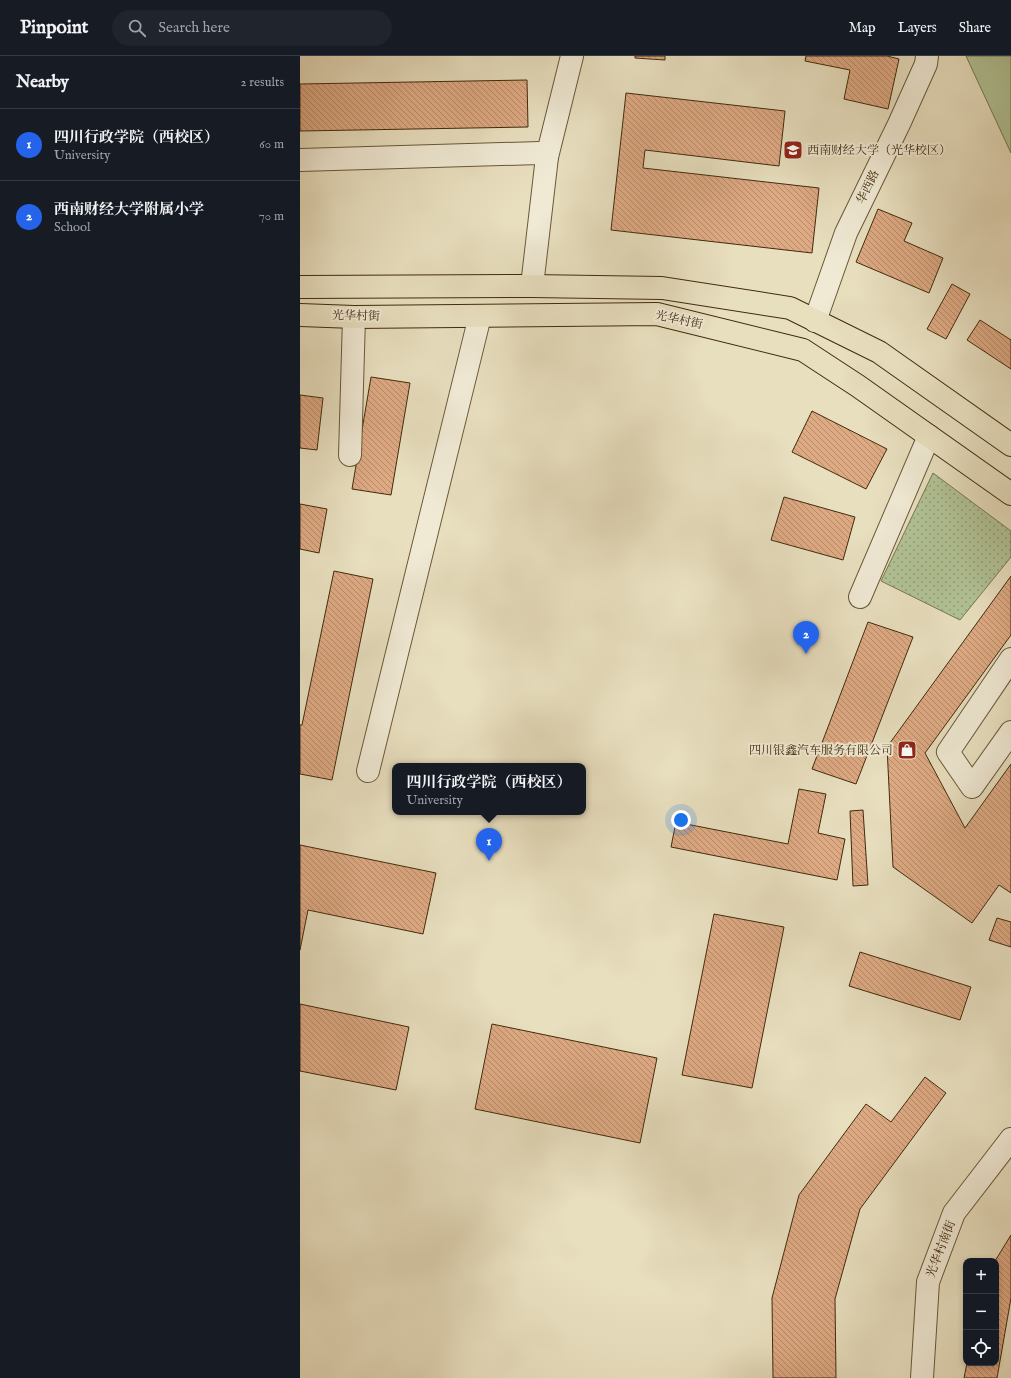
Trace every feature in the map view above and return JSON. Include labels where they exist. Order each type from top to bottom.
[{"type":"main road","points":[[300,287],[532,286],[662,288],[790,308],[879,352],[1011,445]]},
{"type":"main road","name":"光华村街","points":[[300,315],[354,317],[657,314],[803,350],[858,386],[1011,494]]},
{"type":"street","points":[[532,286],[547,157],[572,56]]},
{"type":"street","name":"华西路","points":[[815,321],[846,233],[899,124],[926,64],[927,56]]},
{"type":"street","points":[[300,160],[539,154],[547,157]]},
{"type":"street","points":[[368,771],[480,316]]},
{"type":"street","points":[[350,455],[354,317]]},
{"type":"street","points":[[860,597],[929,436]]},
{"type":"street","points":[[1011,659],[948,752],[972,787],[1011,732]]},
{"type":"street","name":"光华村南街","points":[[922,1378],[928,1282],[954,1213],[1011,1138]]},
{"type":"green space","points":[[966,56],[1011,56],[1011,153]]},
{"type":"green space","points":[[933,473],[1011,531],[1011,557],[960,620],[881,581]]},
{"type":"building","points":[[635,56],[665,56],[665,60],[635,58]]},
{"type":"building","points":[[806,56],[887,56],[899,59],[888,109],[844,99],[850,70],[805,61]]},
{"type":"building","points":[[527,80],[528,127],[300,131],[300,84]]},
{"type":"building","points":[[626,93],[785,111],[779,166],[645,150],[643,168],[819,188],[812,253],[611,230]]},
{"type":"building","points":[[878,209],[912,223],[904,241],[943,258],[929,293],[856,262]]},
{"type":"building","points":[[952,284],[970,294],[946,339],[927,329]]},
{"type":"building","points":[[980,320],[1011,340],[1011,369],[967,340]]},
{"type":"building","points":[[371,377],[410,383],[391,495],[352,489]]},
{"type":"building","points":[[300,395],[323,398],[317,450],[300,448]]},
{"type":"building","points":[[812,411],[887,449],[866,489],[792,452]]},
{"type":"building","points":[[784,497],[855,517],[843,560],[771,540]]},
{"type":"building","points":[[300,504],[327,509],[319,553],[300,549]]},
{"type":"building","points":[[334,571],[373,579],[332,780],[300,774],[300,725],[302,725]]},
{"type":"building","name":"四川银鑫汽车服务有限公司","points":[[1011,576],[1011,635],[925,753],[965,828],[1011,764],[1011,893],[999,885],[972,923],[893,867],[887,747]]},
{"type":"building","points":[[868,622],[913,637],[856,784],[812,769]]},
{"type":"building","points":[[799,789],[826,794],[818,833],[845,839],[837,880],[671,847],[676,822],[788,844]]},
{"type":"building","points":[[863,810],[868,885],[853,886],[850,811]]},
{"type":"building","points":[[300,845],[436,873],[423,934],[308,910],[300,950]]},
{"type":"building","points":[[714,914],[784,927],[752,1088],[682,1075]]},
{"type":"building","points":[[997,918],[1011,922],[1011,947],[989,940]]},
{"type":"building","points":[[860,952],[971,987],[960,1020],[849,986]]},
{"type":"building","points":[[300,1004],[409,1027],[396,1090],[300,1071]]},
{"type":"building","points":[[492,1024],[657,1058],[640,1143],[475,1109]]},
{"type":"building","points":[[925,1077],[946,1093],[860,1209],[835,1299],[836,1378],[773,1378],[772,1298],[799,1195],[866,1104],[891,1122]]},
{"type":"building","points":[[1011,1235],[1011,1298],[997,1378],[964,1378],[966,1366],[999,1366],[999,1258],[997,1258]]},
{"type":"place","name":"西南财经大学（光华校区）","points":[[793,150]]},
{"type":"place","name":"西南财经大学附属小学","points":[[806,654]]},
{"type":"place","name":"四川银鑫汽车服务有限公司","points":[[907,750]]},
{"type":"place","name":"四川行政学院（西校区）","points":[[489,861]]}]
